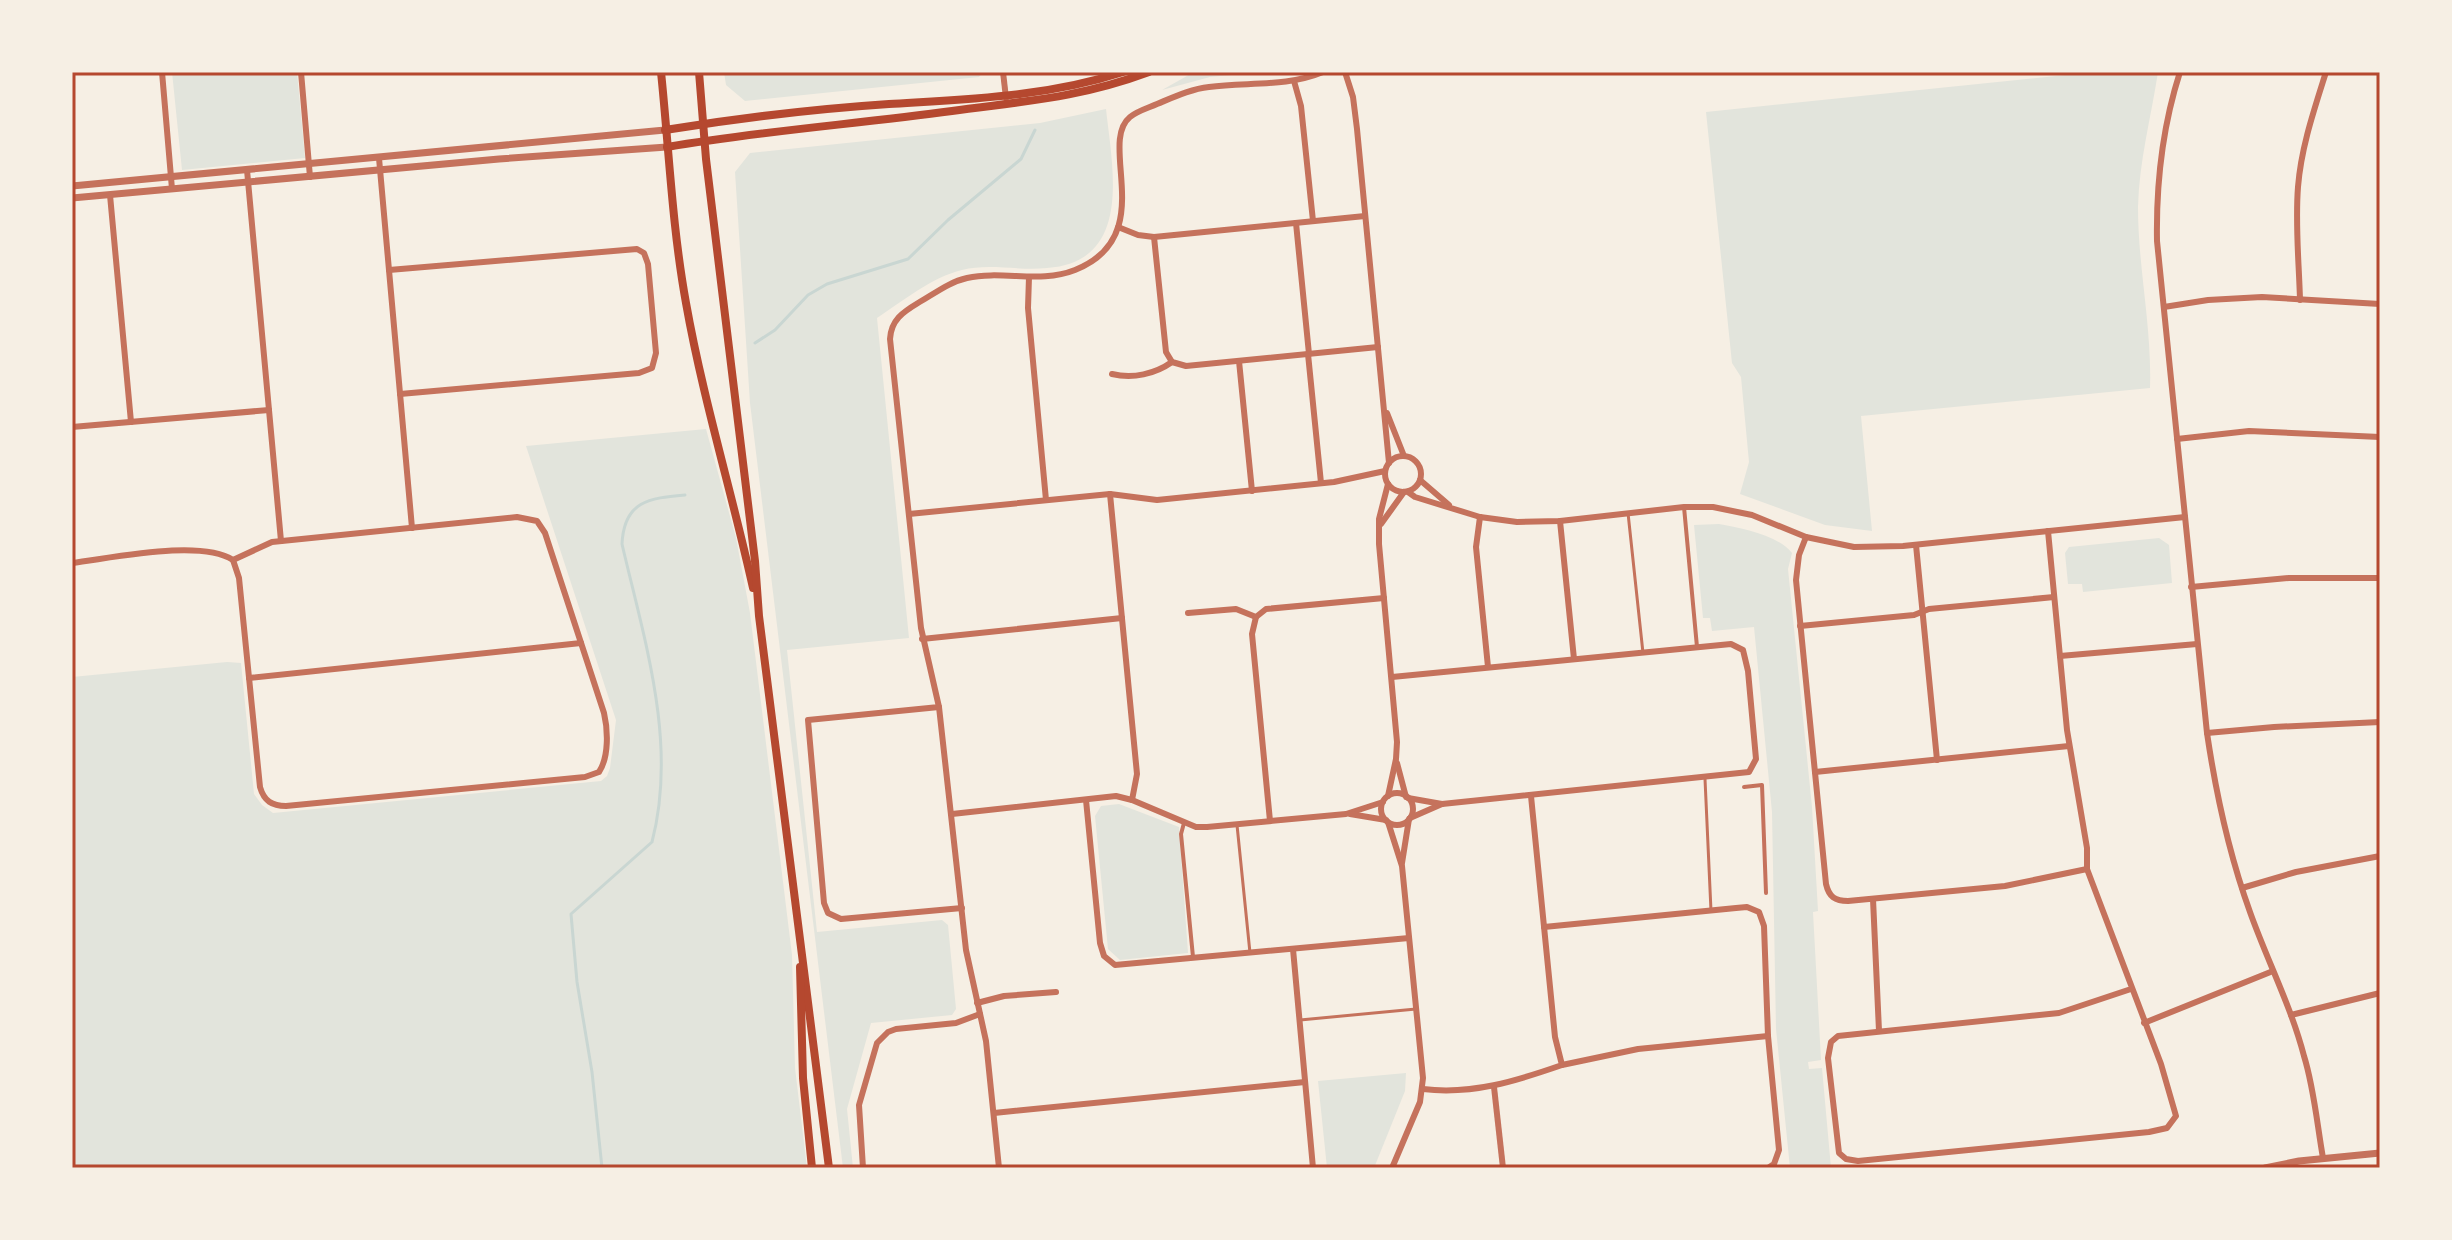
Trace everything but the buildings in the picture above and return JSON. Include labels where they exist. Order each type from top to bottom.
[{"type":"main road","points":[[661,72],[686,303],[707,405],[759,616]]},
{"type":"main road","points":[[699,72],[759,616],[829,1168]]},
{"type":"main road","points":[[665,130],[886,105],[1006,101],[1123,72]]},
{"type":"main road","points":[[667,147],[1095,90],[1149,72]]},
{"type":"main road","points":[[800,946],[802,1062],[812,1168]]},
{"type":"street","points":[[162,72],[172,189]]},
{"type":"street","points":[[301,72],[310,177]]},
{"type":"street","points":[[1003,72],[1006,101]]},
{"type":"street","points":[[999,1168],[986,1041],[968,969],[939,707],[922,639],[891,328],[906,310],[957,281],[983,276],[1062,274],[1087,264],[1106,247],[1118,227],[1124,199],[1119,136],[1121,128],[1132,115],[1198,89],[1294,81],[1323,72]]},
{"type":"street","points":[[1345,72],[1354,107],[1389,463],[1385,471],[1388,484],[1379,531],[1396,759],[1412,805],[1402,866]]},
{"type":"street","points":[[2180,72],[2164,130],[2159,170],[2157,241],[2207,733],[2223,820],[2242,888],[2305,1058],[2323,1158]]},
{"type":"street","points":[[2300,300],[2296,238],[2298,186],[2307,134],[2326,72]]},
{"type":"street","points":[[1294,81],[1301,106],[1313,221]]},
{"type":"street","points":[[72,186],[665,130]]},
{"type":"street","points":[[72,198],[667,147]]},
{"type":"street","points":[[379,158],[412,528]]},
{"type":"street","points":[[247,170],[281,541]]},
{"type":"street","points":[[110,195],[131,422]]},
{"type":"street","points":[[1118,227],[1154,237],[1365,216]]},
{"type":"street","points":[[1296,223],[1321,483]]},
{"type":"street","points":[[1154,237],[1165,349],[1172,362],[1186,366],[1378,347]]},
{"type":"street","points":[[389,270],[637,249],[644,253],[648,264],[656,353],[652,368],[639,373],[400,394]]},
{"type":"street","points":[[1029,277],[1028,308],[1046,500]]},
{"type":"street","points":[[2164,307],[2238,298],[2380,304]]},
{"type":"street","points":[[1239,361],[1252,491]]},
{"type":"street","points":[[1112,374],[1125,376],[1157,372],[1172,362]]},
{"type":"street","points":[[1379,531],[1387,512],[1420,480],[1421,473],[1416,461],[1404,456],[1384,401]]},
{"type":"street","points":[[72,427],[269,410]]},
{"type":"street","points":[[2177,439],[2249,431],[2380,437]]},
{"type":"street","points":[[1389,463],[1404,456]]},
{"type":"street","points":[[909,514],[1110,494],[1157,500],[1321,483],[1385,471]]},
{"type":"street","points":[[1420,480],[1452,507]]},
{"type":"street","points":[[1388,484],[1395,490],[1480,517],[1517,522],[1560,521],[1684,507],[1733,510],[1806,537],[1854,547],[1916,545],[2185,517]]},
{"type":"street","points":[[1110,494],[1137,774],[1132,800]]},
{"type":"street","points":[[1684,507],[1697,647]]},
{"type":"street","points":[[72,563],[190,550],[213,551],[233,560],[239,578],[260,787],[262,794],[273,805],[585,777],[599,772],[603,767],[604,713],[545,533],[537,521],[517,517],[281,541],[263,545],[233,560]]},
{"type":"street","points":[[1480,517],[1476,547],[1488,667]]},
{"type":"street","points":[[1560,521],[1574,659]]},
{"type":"street","points":[[2048,531],[2069,746],[2087,848],[2087,869],[2099,895],[2176,1116],[2167,1128],[1851,1160],[1841,1156],[1837,1148],[1828,1048],[1838,1036],[2059,1013],[2131,989]]},
{"type":"street","points":[[1806,537],[1797,565],[1800,626],[1828,891],[1838,901],[1873,899],[2005,886],[2087,869]]},
{"type":"street","points":[[1916,545],[1937,760]]},
{"type":"street","points":[[2191,587],[2289,578],[2380,578]]},
{"type":"street","points":[[1800,626],[2054,597]]},
{"type":"street","points":[[1270,821],[1252,634],[1256,617],[1266,609],[1384,598]]},
{"type":"street","points":[[1188,613],[1236,609],[1256,617]]},
{"type":"street","points":[[922,639],[1122,618]]},
{"type":"street","points":[[249,678],[581,643]]},
{"type":"street","points":[[1346,814],[1399,793],[1442,804],[1705,778],[1749,772],[1754,766],[1756,750],[1746,656],[1739,647],[1731,644],[1392,677]]},
{"type":"street","points":[[2060,656],[2197,644]]},
{"type":"street","points":[[939,707],[808,720],[824,903],[828,913],[841,919],[962,908]]},
{"type":"street","points":[[2207,733],[2380,722]]},
{"type":"street","points":[[1815,772],[2069,746]]},
{"type":"street","points":[[1392,1168],[1423,1089],[1402,866],[1381,811],[1396,759]]},
{"type":"street","points":[[1744,787],[1762,785],[1766,893]]},
{"type":"street","points":[[952,814],[1116,796],[1184,823],[1207,827],[1346,814],[1399,825],[1442,804]]},
{"type":"street","points":[[1531,796],[1555,1037],[1562,1065]]},
{"type":"street","points":[[1086,800],[1100,943],[1104,956],[1110,962],[1123,966],[1409,938]]},
{"type":"street","points":[[1184,823],[1181,834],[1193,959]]},
{"type":"street","points":[[2242,888],[2296,872],[2380,856]]},
{"type":"street","points":[[1873,899],[1879,1031]]},
{"type":"street","points":[[1544,927],[1747,907],[1759,912],[1763,917],[1768,1036],[1779,1150],[1774,1164],[1768,1168]]},
{"type":"street","points":[[1293,949],[1313,1168]]},
{"type":"street","points":[[2144,1023],[2273,971]]},
{"type":"street","points":[[977,1003],[1004,996],[1056,992]]},
{"type":"street","points":[[2291,1015],[2380,993]]},
{"type":"street","points":[[863,1168],[858,1114],[877,1043],[896,1029],[956,1023],[980,1014]]},
{"type":"street","points":[[1423,1089],[1449,1091],[1494,1087],[1562,1065],[1625,1051],[1768,1036]]},
{"type":"street","points":[[994,1113],[1305,1082]]},
{"type":"street","points":[[1494,1087],[1503,1168]]},
{"type":"street","points":[[2265,1168],[2323,1158],[2380,1153]]},
{"type":"lane","points":[[1628,513],[1643,653]]},
{"type":"lane","points":[[1705,778],[1711,911]]},
{"type":"lane","points":[[1237,825],[1250,953]]},
{"type":"lane","points":[[1299,1020],[1416,1009]]},
{"type":"shaded area","points":[[172,72],[297,72],[305,158],[182,170]]},
{"type":"shaded area","points":[[724,72],[983,72],[979,77],[745,101],[726,85]]},
{"type":"shaded area","points":[[1194,72],[1263,72],[1210,77],[1162,90]]},
{"type":"shaded area","points":[[2094,72],[2158,72],[2143,156],[2138,207],[2150,388],[1861,416],[1872,531],[1825,525],[1740,494],[1749,462],[1741,377],[1732,363],[1706,112]]},
{"type":"shaded area","points":[[1106,109],[1112,157],[1111,208],[1105,230],[1094,249],[1075,262],[1047,268],[983,267],[951,273],[918,290],[877,318],[909,638],[787,650],[817,932],[942,920],[948,925],[956,1009],[952,1015],[871,1023],[847,1109],[853,1168],[843,1168],[750,403],[735,172],[750,153],[1040,123]]},
{"type":"shaded area","points":[[706,429],[736,538],[750,613],[792,955],[795,1068],[807,1168],[72,1168],[72,677],[241,663],[254,794],[273,813],[601,781],[610,768],[616,720],[526,446]]},
{"type":"shaded area","points":[[1719,524],[1769,537],[1792,553],[1788,569],[1812,807],[1818,911],[1813,912],[1821,1060],[1808,1062],[1809,1069],[1822,1068],[1831,1168],[1790,1168],[1776,1029],[1772,812],[1754,627],[1712,631],[1710,618],[1703,618],[1694,525]]},
{"type":"shaded area","points":[[2159,538],[2169,545],[2172,583],[2083,592],[2082,584],[2068,584],[2065,553],[2069,547]]},
{"type":"shaded area","points":[[1119,804],[1179,827],[1188,953],[1120,960],[1108,949],[1095,816],[1101,806]]},
{"type":"shaded area","points":[[1406,1073],[1405,1091],[1374,1168],[1327,1168],[1318,1081]]},
{"type":"waterway","points":[[755,343],[775,330],[808,295],[827,284],[908,259],[948,220],[1021,159],[1035,130]]},
{"type":"waterway","points":[[602,1168],[571,914],[652,842],[659,805],[660,729],[648,654],[622,544],[624,530],[633,510],[650,500],[685,495]]}]
